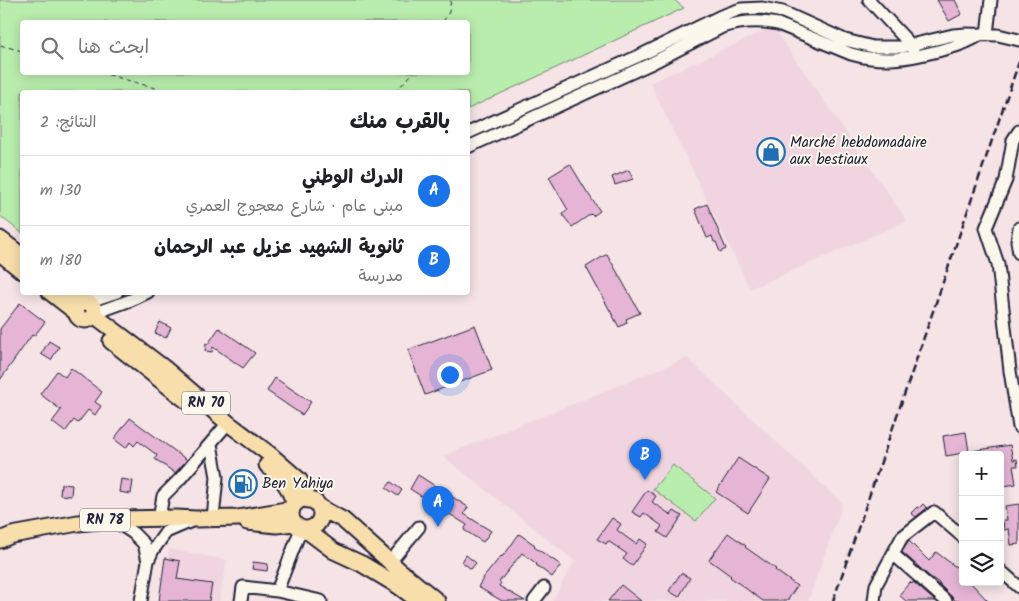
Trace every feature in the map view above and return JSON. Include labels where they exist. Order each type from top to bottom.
[{"type":"main road","points":[[0,239],[20,254]]},
{"type":"main road","points":[[0,253],[20,269]]},
{"type":"main road","name":"RN 70","points":[[56,295],[87,311]]},
{"type":"main road","name":"RN 70","points":[[74,295],[87,311],[226,426],[282,479],[302,514]]},
{"type":"main road","name":"RN 70","points":[[226,426],[268,453],[299,480],[305,489],[302,514]]},
{"type":"main road","points":[[302,514],[343,520],[437,601]]},
{"type":"main road","points":[[302,514],[334,551],[362,564],[419,601]]},
{"type":"main road","name":"RN 78","points":[[0,540],[12,535],[51,527],[112,519],[238,518],[302,514]]},
{"type":"street","points":[[869,0],[911,45],[914,57]]},
{"type":"street","points":[[984,34],[991,0]]},
{"type":"street","points":[[470,132],[643,54],[721,16],[741,9],[762,8],[783,12],[845,40],[864,45],[892,48],[953,35],[967,34],[998,35],[1019,40]]},
{"type":"street","points":[[470,146],[650,64],[722,27],[740,22],[759,21],[778,24],[796,30],[829,46],[872,59],[893,60],[914,57],[960,45],[984,34]]},
{"type":"street","points":[[1019,131],[1013,140],[1006,180],[986,228],[998,264],[1010,371],[1019,426]]},
{"type":"street","points":[[1019,228],[1019,253]]},
{"type":"street","points":[[87,311],[112,295]]},
{"type":"street","points":[[87,311],[131,300],[142,295]]},
{"type":"street","points":[[159,518],[163,496],[226,426]]},
{"type":"street","points":[[211,444],[217,477],[213,518]]},
{"type":"street","points":[[874,601],[876,585],[902,537],[934,512],[959,534]]},
{"type":"street","points":[[276,591],[302,514]]},
{"type":"street","points":[[112,519],[133,533],[144,544],[148,561]]},
{"type":"street","points":[[142,601],[148,561],[153,550],[166,532],[196,519]]},
{"type":"street","points":[[390,562],[420,527]]},
{"type":"street","points":[[893,554],[946,601]]},
{"type":"street","points":[[1004,574],[1019,587]]},
{"type":"street","points":[[241,601],[243,587],[276,591],[321,601]]},
{"type":"street","points":[[534,601],[544,588]]},
{"type":"path","points":[[444,20],[449,12],[451,0]]},
{"type":"path","points":[[0,45],[20,50]]},
{"type":"path","points":[[110,75],[162,90]]},
{"type":"path","points":[[397,90],[411,75]]},
{"type":"shaded area","name":"Marché hebdomadaire aux bestiaux","points":[[773,27],[907,221],[750,289],[650,83]]},
{"type":"shaded area","points":[[687,358],[843,504],[808,601],[552,601],[575,561],[443,456]]},
{"type":"shaded area","points":[[169,549],[227,560],[219,601],[159,601]]},
{"type":"green space","points":[[0,0],[674,0],[684,8],[470,108],[470,90],[20,90],[20,231],[0,216]]},
{"type":"green space","points":[[673,465],[715,498],[696,521],[653,489]]},
{"type":"building","points":[[937,0],[955,0],[962,14],[949,21]]},
{"type":"building","points":[[570,164],[600,211],[593,216],[591,214],[572,227],[562,214],[568,210],[549,177]]},
{"type":"building","points":[[629,170],[633,179],[615,185],[612,177]]},
{"type":"building","points":[[707,204],[726,249],[720,252],[712,236],[707,238],[695,209]]},
{"type":"building","points":[[607,254],[640,313],[626,319],[627,323],[619,327],[586,267]]},
{"type":"building","points":[[20,303],[45,322],[34,336],[32,335],[0,380],[0,329]]},
{"type":"building","points":[[160,322],[171,328],[166,338],[155,333]]},
{"type":"building","points":[[475,325],[492,370],[425,395],[408,350]]},
{"type":"building","points":[[219,328],[255,353],[243,368],[213,347],[212,352],[205,351],[206,343],[208,344]]},
{"type":"building","points":[[49,341],[59,347],[51,360],[41,354]]},
{"type":"building","points":[[71,368],[102,392],[95,402],[101,406],[95,415],[88,410],[78,423],[74,420],[65,432],[52,422],[61,410],[40,394],[57,371],[65,377]]},
{"type":"building","points":[[275,378],[311,402],[302,415],[267,391]]},
{"type":"building","points":[[130,418],[187,460],[175,473],[155,459],[157,455],[138,441],[134,446],[130,442],[126,448],[114,439]]},
{"type":"building","points":[[966,432],[969,451],[959,451],[959,454],[946,456],[943,436]]},
{"type":"building","points":[[1010,445],[1013,460],[1017,459],[1018,466],[1013,466],[1016,484],[1004,486],[1004,451],[972,451]]},
{"type":"building","points":[[738,458],[770,479],[748,513],[716,492]]},
{"type":"building","points":[[418,475],[468,507],[464,514],[491,531],[483,542],[464,530],[467,525],[410,489]]},
{"type":"building","points":[[121,479],[133,481],[131,494],[119,492]]},
{"type":"building","points":[[391,482],[402,490],[398,496],[386,488]]},
{"type":"building","points":[[61,484],[72,485],[71,496],[60,495]]},
{"type":"building","points":[[647,490],[656,496],[652,502],[671,515],[674,511],[682,516],[667,538],[658,532],[662,526],[644,513],[641,517],[632,512]]},
{"type":"building","points":[[923,504],[927,508],[916,517],[911,513],[917,507],[919,508]]},
{"type":"building","points":[[1019,504],[1019,544],[1011,545],[1009,529],[1004,530],[1004,520],[1007,520],[1005,506]]},
{"type":"building","points":[[612,518],[621,524],[617,530],[626,537],[636,544],[640,539],[647,544],[632,566],[623,559],[627,554],[608,541],[606,544],[597,539]]},
{"type":"building","points":[[728,533],[797,586],[787,601],[763,601],[709,560]]},
{"type":"building","points":[[519,534],[535,545],[534,547],[561,565],[552,577],[522,553],[499,582],[501,583],[499,586],[525,601],[502,601],[478,587]]},
{"type":"building","points":[[909,541],[929,561],[936,552],[956,567],[959,564],[959,586],[974,586],[988,601],[956,601],[939,583],[902,552]]},
{"type":"building","points":[[466,555],[476,563],[471,569],[462,562]]},
{"type":"building","points":[[165,558],[180,561],[177,579],[212,584],[209,601],[159,601]]},
{"type":"building","points":[[253,562],[268,564],[267,571],[252,569]]},
{"type":"building","points":[[681,573],[690,578],[679,597],[669,591]]},
{"type":"building","points":[[910,582],[912,584],[913,582],[935,601],[906,601],[899,595]]},
{"type":"building","points":[[621,585],[641,601],[608,601]]},
{"type":"railway","points":[[833,601],[1019,62]]},
{"type":"place","name":"Marché hebdomadaire aux bestiaux","points":[[771,152]]},
{"type":"place","name":"ثانوية الشهيد عزيل عبد الرحمان","points":[[645,480]]},
{"type":"place","name":"Ben Yahiya","points":[[243,484]]},
{"type":"place","name":"الدرك الوطني","points":[[438,527]]}]
